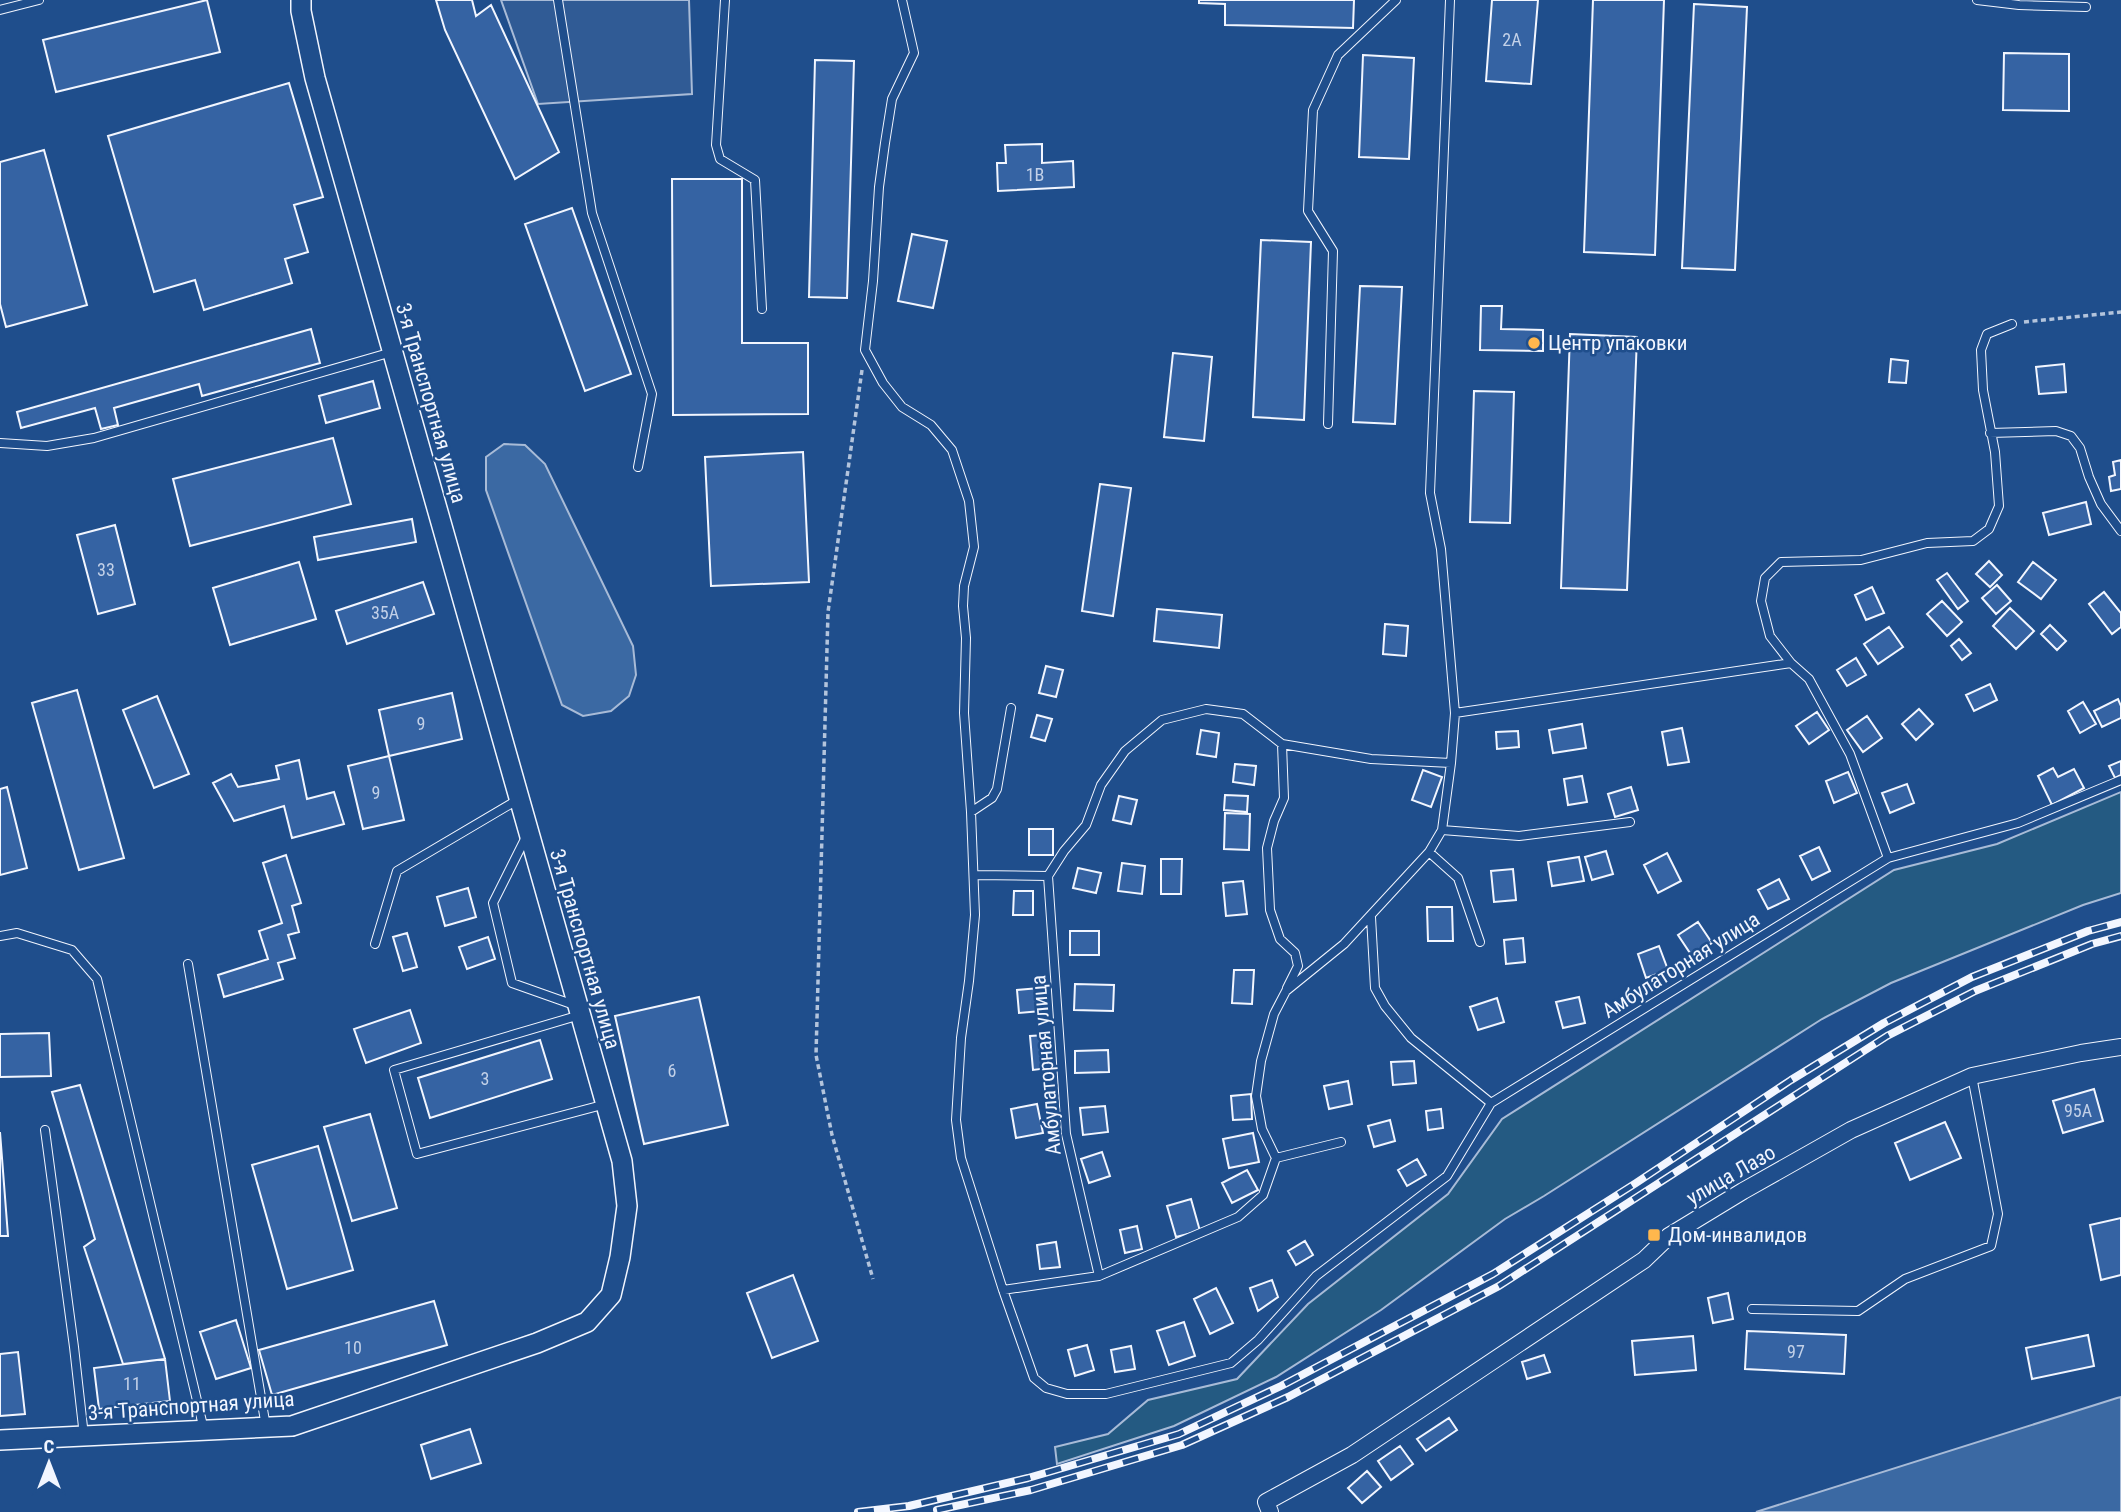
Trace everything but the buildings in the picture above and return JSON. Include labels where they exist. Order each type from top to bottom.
[{"type":"street","name":"3-я Транспортная улица","points":[[0,1440],[292,1426],[537,1343],[587,1322],[611,1295],[620,1257],[627,1206],[622,1161],[315,78],[301,0]]},
{"type":"street","name":"улица Лазо","points":[[1270,1512],[1266,1502],[1352,1455],[1644,1260],[1669,1236],[1701,1215],[1852,1130],[1972,1076],[2121,1047]]},
{"type":"lane","points":[[0,10],[39,0]]},
{"type":"lane","points":[[558,0],[592,212],[652,394],[638,467]]},
{"type":"lane","points":[[725,0],[716,145],[720,159],[755,180],[762,309]]},
{"type":"lane","points":[[865,350],[879,187],[892,99],[914,53],[902,0]]},
{"type":"lane","points":[[1328,424],[1333,251],[1308,211],[1313,110],[1338,55],[1396,0]]},
{"type":"lane","points":[[1286,991],[1344,944],[1371,917],[1429,852],[1442,830],[1455,713],[1441,549],[1430,494],[1450,0]]},
{"type":"lane","points":[[1977,0],[2019,5],[2086,7]]},
{"type":"lane","points":[[1888,858],[1850,754],[1809,679],[1791,663],[1770,636],[1761,601],[1765,578],[1781,562],[1861,560],[1927,543],[1973,541],[1989,529],[1999,506],[1995,452],[1983,390],[1981,350],[1987,334],[2012,324]]},
{"type":"lane","name":"Амбулаторная улица","points":[[865,350],[883,383],[902,407],[931,425],[953,450],[969,500],[974,547],[962,606],[966,638],[964,713],[975,915],[961,1038],[956,1119],[961,1158],[1003,1290],[1034,1378],[1046,1388],[1067,1394],[1106,1394],[1231,1363],[1258,1340],[1316,1276],[1447,1176],[1491,1103],[1888,858],[2018,824],[2121,780]]},
{"type":"lane","points":[[0,443],[47,446],[94,438],[393,352]]},
{"type":"lane","points":[[1990,433],[2056,431],[2071,436],[2081,448],[2089,477],[2101,503],[2121,531]]},
{"type":"lane","points":[[1455,713],[1791,663]]},
{"type":"lane","points":[[971,812],[992,798],[997,789],[1011,708]]},
{"type":"lane","points":[[974,875],[1048,876],[1063,851],[1086,825],[1101,785],[1125,751],[1162,720],[1206,709],[1242,714],[1282,744],[1371,759],[1451,763]]},
{"type":"lane","points":[[1003,1290],[1099,1276],[1238,1217],[1263,1195],[1276,1158],[1262,1129],[1256,1096],[1261,1061],[1273,1014],[1298,966],[1295,953],[1280,939],[1270,910],[1267,848],[1284,798],[1282,744]]},
{"type":"lane","points":[[374,944],[397,871],[519,799]]},
{"type":"lane","points":[[1442,830],[1519,836],[1630,822]]},
{"type":"lane","points":[[528,831],[493,903],[512,983],[579,1011]]},
{"type":"lane","points":[[1429,852],[1458,878],[1480,942]]},
{"type":"lane","name":"Амбулаторная улица","points":[[1048,876],[1066,1134],[1099,1276]]},
{"type":"lane","points":[[1371,917],[1375,988],[1385,1006],[1410,1038],[1491,1103]]},
{"type":"lane","points":[[0,936],[17,933],[72,950],[97,979],[204,1430]]},
{"type":"lane","points":[[188,964],[266,1427]]},
{"type":"lane","points":[[579,1011],[394,1070],[417,1154],[606,1104]]},
{"type":"lane","points":[[1752,1309],[1858,1311],[1906,1279],[1990,1246],[1998,1214],[1972,1076]]},
{"type":"lane","points":[[45,1130],[84,1436]]},
{"type":"lane","points":[[1276,1158],[1340,1142]]},
{"type":"path","points":[[2012,324],[2121,312]]},
{"type":"path","points":[[865,350],[828,612],[816,1055],[832,1136],[873,1279]]},
{"type":"shaded area","points":[[501,0],[689,0],[692,94],[538,104]]},
{"type":"shaded area","points":[[504,444],[525,445],[545,464],[633,646],[636,675],[629,696],[611,711],[583,716],[562,705],[486,490],[486,457]]},
{"type":"shaded area","points":[[2121,792],[2121,893],[2083,905],[1891,983],[1822,1019],[1505,1219],[1381,1310],[1276,1377],[1174,1426],[1057,1464],[1055,1447],[1108,1434],[1148,1400],[1237,1379],[1308,1304],[1448,1194],[1502,1119],[1894,870],[1997,844]]},
{"type":"shaded area","points":[[2121,1397],[2121,1512],[1756,1512],[2117,1398]]},
{"type":"railway","points":[[858,1512],[909,1506],[1028,1478],[1179,1434],[1281,1386],[1493,1274],[1791,1080],[1884,1023],[1972,977],[2088,931],[2121,922]]},
{"type":"railway","points":[[937,1510],[1031,1490],[1182,1445],[1288,1397],[1499,1286],[1887,1036],[1975,991],[2092,944],[2121,936]]},
{"type":"place","name":"Центр упаковки","points":[[1534,343]]},
{"type":"place","name":"Дом-инвалидов","points":[[1654,1235]]}]
